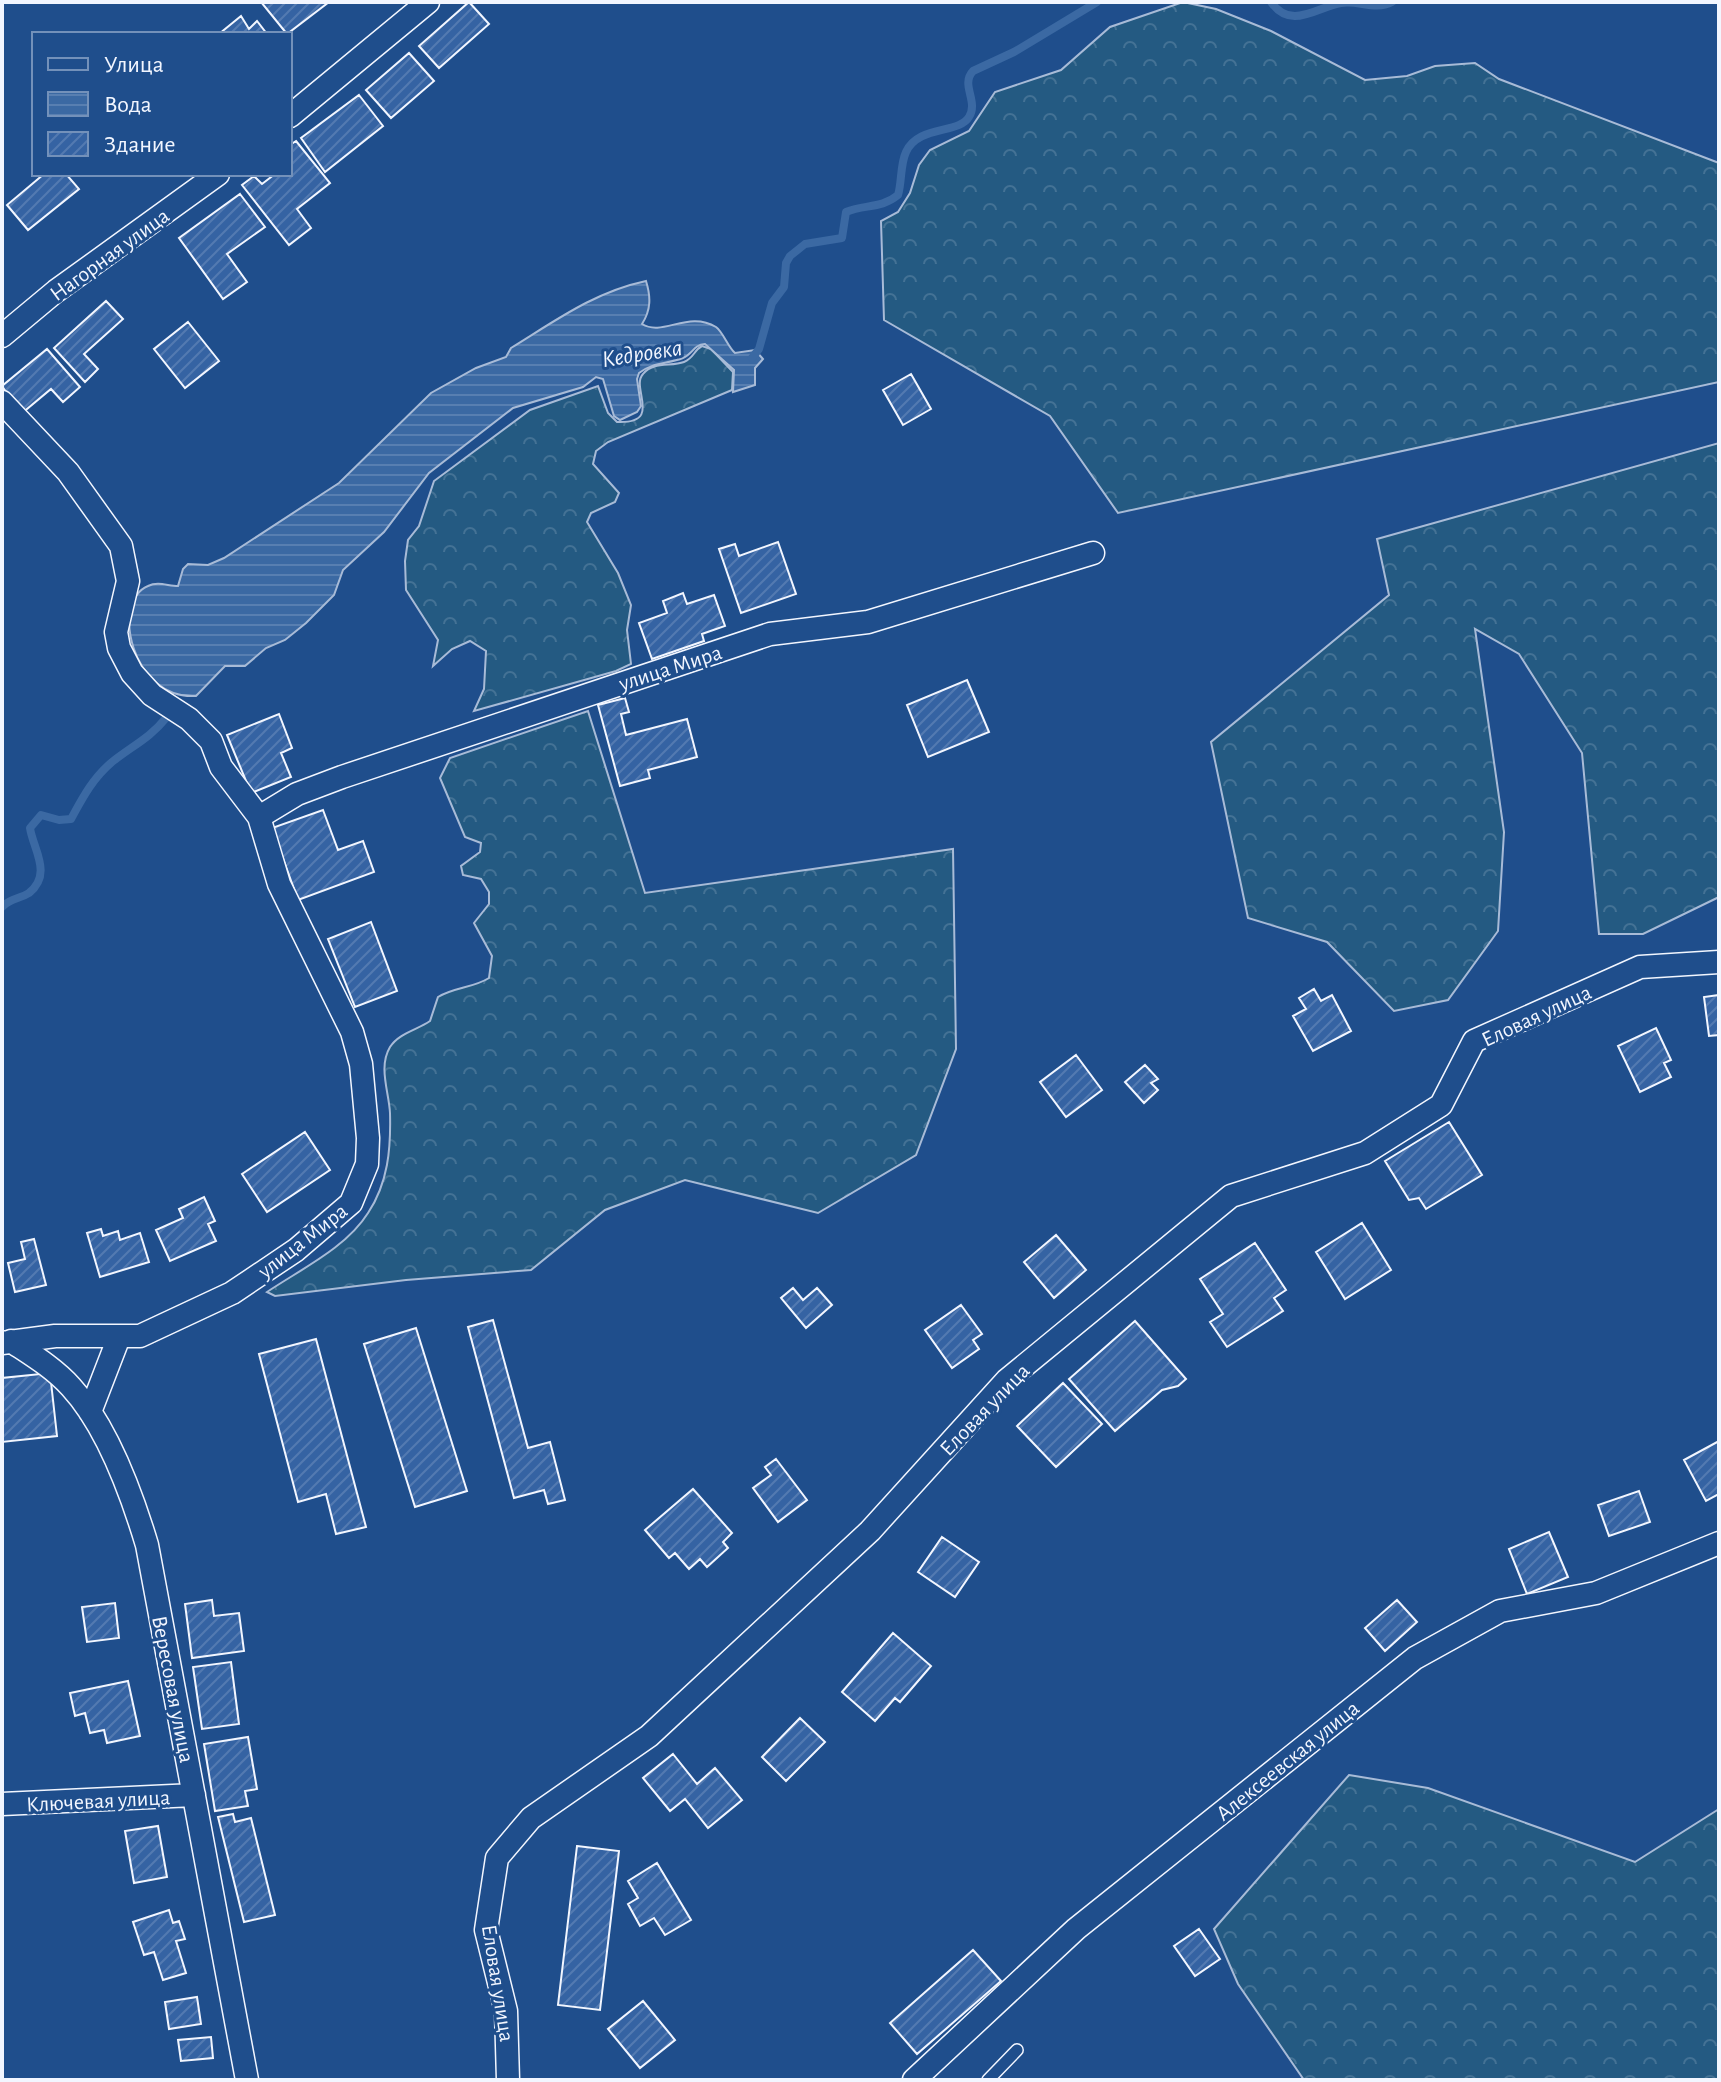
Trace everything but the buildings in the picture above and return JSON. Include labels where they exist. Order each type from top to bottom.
[{"type":"street","points":[[292,114],[428,2]]},
{"type":"street","name":"Нагорная улица","points":[[2,336],[56,291],[215,176]]},
{"type":"street","name":"улица Мира","points":[[2,402],[68,472],[121,546],[128,581],[116,632],[119,648],[132,673],[152,695],[189,719],[211,741],[221,767],[259,817],[279,884],[352,1032],[361,1064],[367,1164],[351,1203],[296,1250],[232,1293],[140,1336],[55,1336],[7,1342]]},
{"type":"street","name":"улица Мира","points":[[259,817],[297,794],[342,777],[770,634],[868,622],[1093,553]]},
{"type":"street","name":"Еловая улица","points":[[508,2080],[506,2011],[486,1930],[497,1858],[531,1818],[649,1736],[870,1531],[1007,1380],[1231,1196],[1365,1153],[1441,1105],[1474,1041],[1640,967],[1719,962]]},
{"type":"street","points":[[90,1412],[119,1337]]},
{"type":"street","name":"Вересовая улица","points":[[7,1342],[62,1379],[90,1412],[135,1503],[147,1545],[247,2080]]},
{"type":"street","name":"Алексеевская улица","points":[[914,2080],[1076,1929],[1415,1658],[1500,1611],[1596,1593],[1719,1543]]},
{"type":"street","name":"Ключевая улица","points":[[2,1804],[194,1795]]},
{"type":"lane","points":[[988,2080],[1017,2050]]},
{"type":"green space","points":[[1183,2],[1216,9],[1271,31],[1365,80],[1407,76],[1435,66],[1475,63],[1499,79],[1719,163],[1719,382],[1118,513],[1050,416],[884,320],[881,221],[898,212],[910,193],[919,165],[930,150],[969,131],[995,92],[1061,70],[1110,27]]},
{"type":"green space","points":[[702,346],[711,349],[733,372],[732,390],[608,442],[596,451],[593,464],[619,493],[615,502],[591,513],[587,522],[618,573],[631,605],[627,630],[631,664],[616,671],[474,711],[484,689],[486,651],[470,641],[452,649],[433,666],[438,640],[406,590],[408,540],[419,526],[434,481],[530,410],[598,386],[608,413],[617,422],[639,417],[643,404],[640,380],[643,374],[657,366],[684,362]]},
{"type":"green space","points":[[1719,443],[1719,897],[1643,934],[1599,934],[1582,753],[1519,654],[1475,629],[1504,832],[1498,931],[1448,1000],[1394,1011],[1327,942],[1248,918],[1211,742],[1389,595],[1377,539]]},
{"type":"green space","points":[[588,711],[645,893],[953,849],[956,1049],[916,1155],[818,1213],[685,1180],[605,1210],[531,1270],[406,1280],[275,1296],[267,1292],[348,1237],[375,1202],[389,1153],[390,1113],[384,1071],[390,1047],[403,1035],[430,1021],[438,997],[489,978],[492,956],[474,923],[489,904],[489,892],[481,879],[463,875],[461,866],[480,852],[481,843],[465,837],[440,778],[450,758]]},
{"type":"green space","points":[[1349,1775],[1428,1788],[1635,1862],[1719,1809],[1719,2080],[1304,2080],[1238,1984],[1214,1929]]},
{"type":"water","points":[[646,281],[649,303],[642,324],[658,328],[696,321],[716,327],[735,353],[755,350],[763,359],[755,368],[755,385],[733,392],[734,370],[705,344],[683,358],[655,365],[639,373],[641,406],[637,412],[620,420],[614,416],[603,379],[596,377],[583,387],[513,408],[429,473],[384,532],[343,570],[334,595],[285,640],[266,648],[245,666],[225,666],[196,696],[174,693],[156,683],[143,667],[134,648],[130,610],[137,595],[148,586],[178,586],[183,569],[188,564],[208,565],[224,558],[339,483],[431,393],[476,368],[506,357],[511,348],[576,308],[609,292]]},
{"type":"waterway","name":"Кедровка","points":[[752,358],[759,349],[772,303],[784,287],[786,263],[790,256],[805,244],[842,238],[846,212],[885,202],[898,195],[904,157],[912,143],[929,134],[957,126],[969,117],[972,105],[968,82],[973,71],[1014,52],[1097,2]]},
{"type":"waterway","name":"Кедровка","points":[[1271,2],[1279,11],[1296,16],[1341,3],[1379,6],[1392,2]]},
{"type":"waterway","name":"Кедровка","points":[[2,907],[29,893],[40,878],[40,861],[30,828],[41,815],[59,820],[71,819],[105,768],[166,718]]}]
